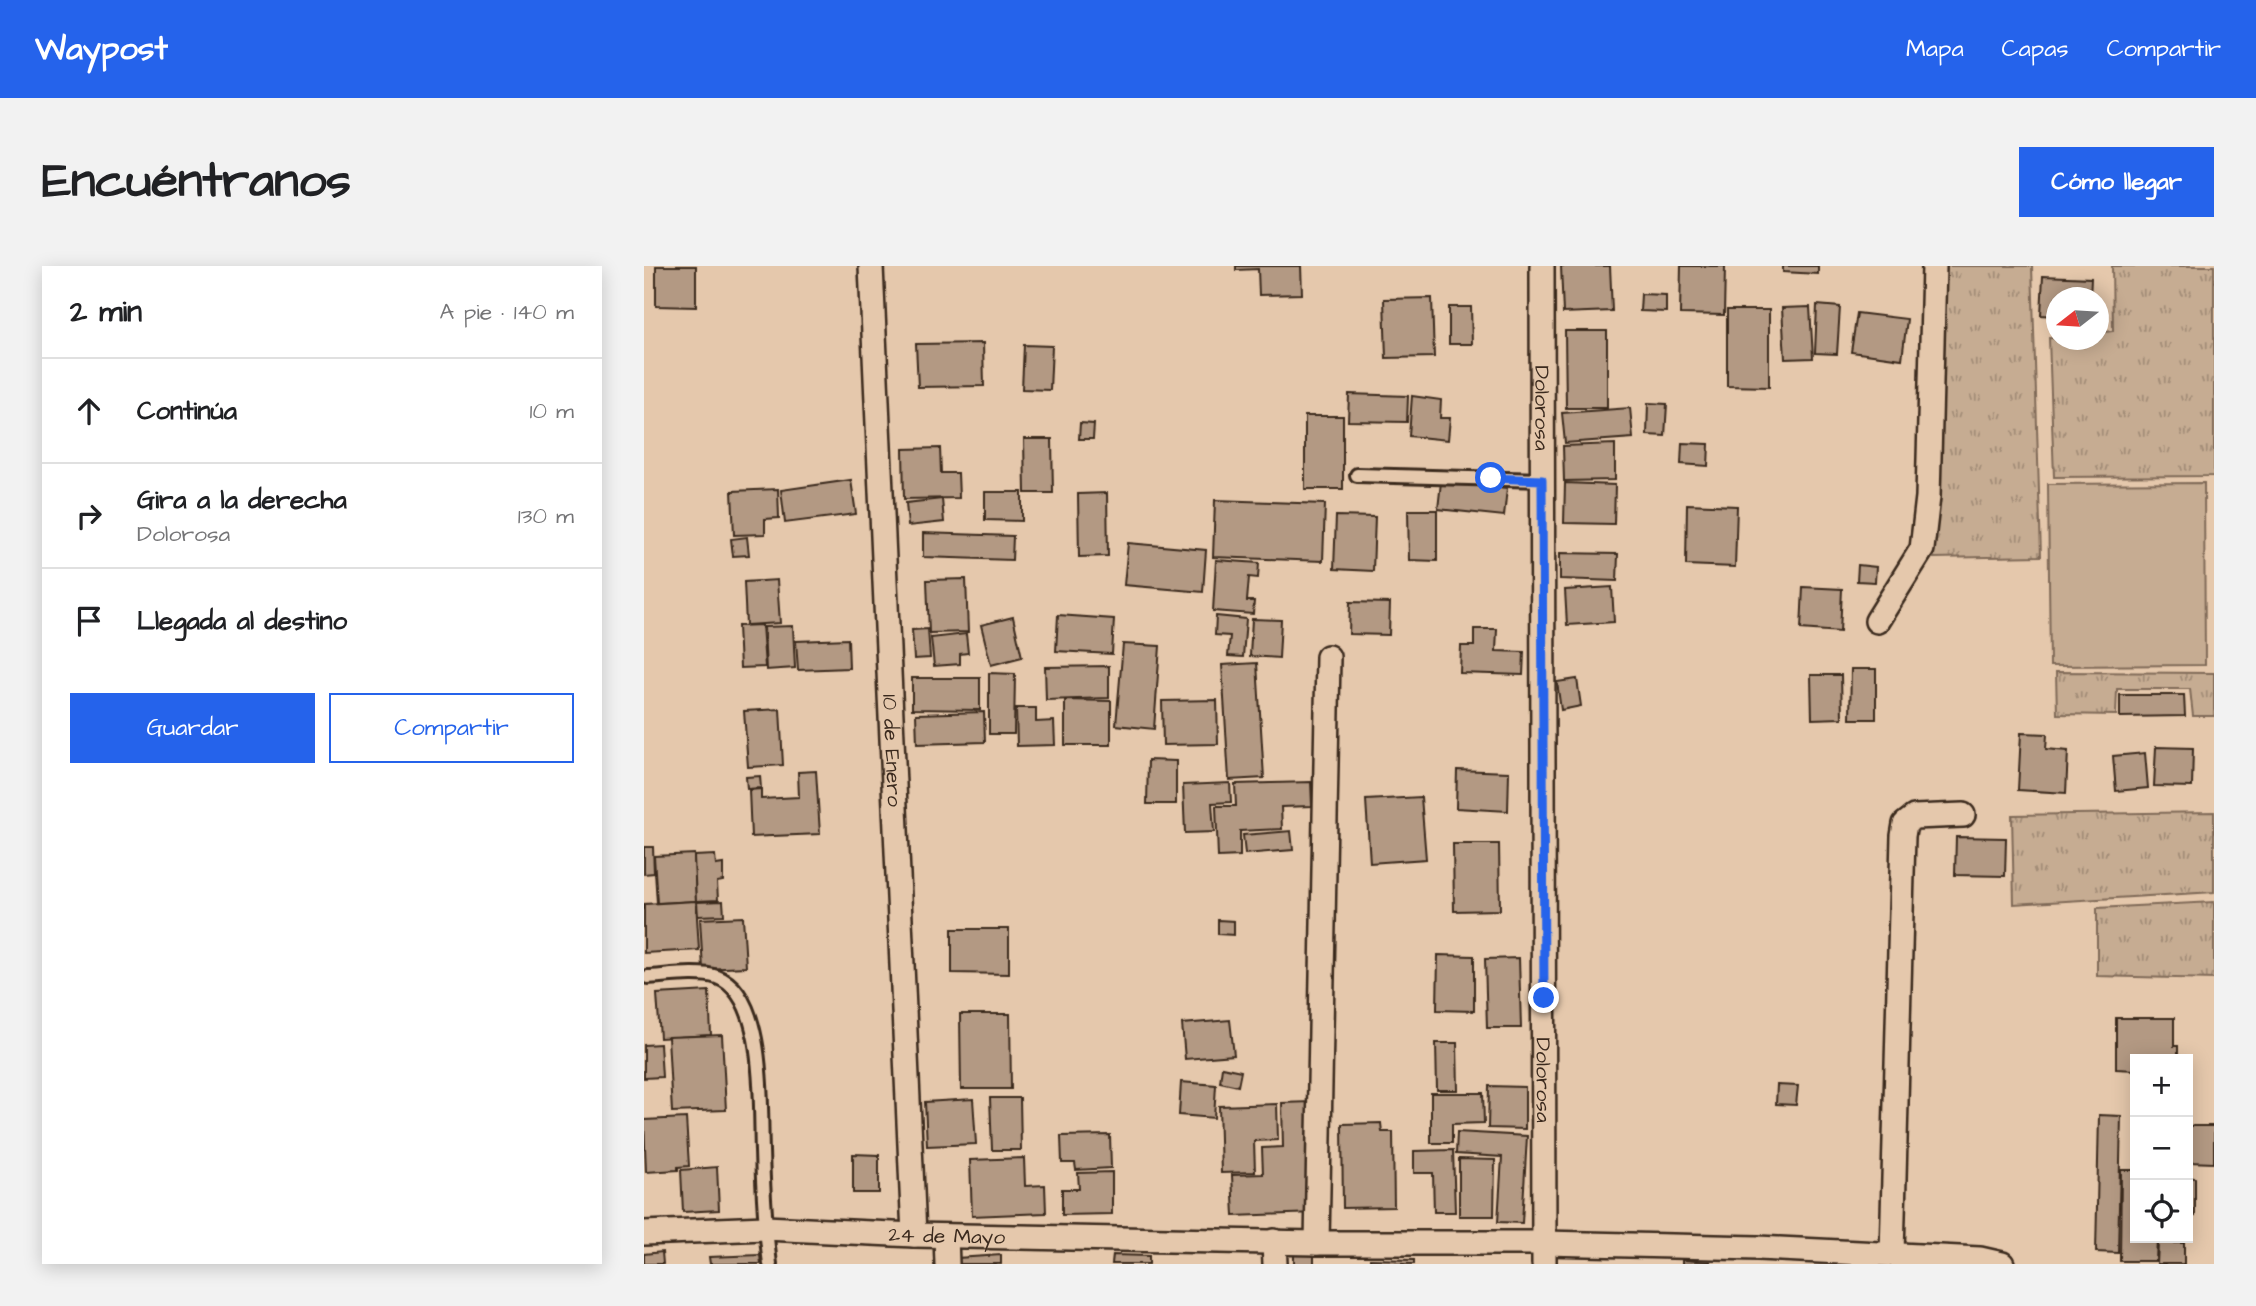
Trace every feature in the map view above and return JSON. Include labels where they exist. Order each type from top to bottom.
[{"type":"street","name":"10 de Enero","points":[[871,266],[915,1235]]},
{"type":"street","name":"Dolorosa","points":[[1542,266],[1544,1253]]},
{"type":"street","points":[[1877,621],[1922,549],[1928,497],[1934,266]]},
{"type":"street","points":[[1317,1243],[1328,657]]},
{"type":"street","points":[[1892,1254],[1903,836],[1905,824],[1914,817],[1963,815]]},
{"type":"street","name":"24 de Mayo","points":[[644,1233],[765,1228],[946,1236],[1274,1241],[1544,1253],[1758,1248],[1980,1259],[2002,1264]]},
{"type":"street","points":[[946,1236],[947,1264]]},
{"type":"street","points":[[1274,1241],[1275,1264]]},
{"type":"lane","points":[[1357,475],[1542,480]]},
{"type":"lane","points":[[648,977],[718,977],[739,993],[751,1022],[760,1061],[765,1228],[770,1264]]},
{"type":"green space","points":[[1945,266],[2032,266],[2041,556],[1934,558]]},
{"type":"green space","points":[[2112,266],[2214,266],[2214,476],[2054,477],[2049,350],[2109,350],[2109,332],[2113,331]]},
{"type":"green space","points":[[2204,483],[2205,665],[2050,666],[2048,484]]},
{"type":"green space","points":[[2056,672],[2214,673],[2214,716],[2193,716],[2190,689],[2117,689],[2116,715],[2057,714]]},
{"type":"green space","points":[[2214,812],[2214,892],[2014,904],[2012,815]]},
{"type":"green space","points":[[2214,902],[2214,979],[2097,976],[2097,908]]},
{"type":"building","points":[[656,266],[696,266],[696,307],[656,306]]},
{"type":"building","points":[[1236,266],[1301,266],[1302,294],[1259,295],[1258,269],[1236,270]]},
{"type":"building","points":[[1561,266],[1610,266],[1612,311],[1563,313]]},
{"type":"building","points":[[1681,266],[1725,266],[1724,315],[1680,314]]},
{"type":"building","points":[[1783,266],[1818,266],[1818,274],[1783,272]]},
{"type":"building","points":[[2043,276],[2091,278],[2091,287],[2046,287],[2046,315],[2041,315]]},
{"type":"building","points":[[1641,294],[1666,295],[1666,312],[1640,311]]},
{"type":"building","points":[[1432,298],[1434,357],[1386,358],[1384,299]]},
{"type":"building","points":[[1817,305],[1840,307],[1837,354],[1815,353]]},
{"type":"building","points":[[1449,307],[1471,307],[1472,344],[1449,344]]},
{"type":"building","points":[[1810,307],[1813,358],[1785,359],[1782,308]]},
{"type":"building","points":[[1727,310],[1769,310],[1769,387],[1727,386]]},
{"type":"building","points":[[1857,313],[1907,319],[1902,359],[1851,352]]},
{"type":"building","points":[[1565,331],[1607,331],[1607,408],[1566,408]]},
{"type":"building","points":[[983,343],[984,386],[918,387],[916,344]]},
{"type":"building","points":[[1024,345],[1052,346],[1050,390],[1022,389]]},
{"type":"building","points":[[1349,394],[1408,396],[1407,422],[1348,421]]},
{"type":"building","points":[[1412,396],[1441,400],[1440,418],[1450,418],[1448,440],[1409,436]]},
{"type":"building","points":[[1648,403],[1667,404],[1665,436],[1647,435]]},
{"type":"building","points":[[1630,408],[1633,438],[1565,443],[1562,413]]},
{"type":"building","points":[[1305,416],[1343,416],[1343,489],[1305,489]]},
{"type":"building","points":[[1080,423],[1094,424],[1093,439],[1079,439]]},
{"type":"building","points":[[1024,439],[1052,439],[1053,493],[1025,493]]},
{"type":"building","points":[[1682,443],[1709,444],[1708,466],[1681,464]]},
{"type":"building","points":[[1615,444],[1615,480],[1564,481],[1563,446]]},
{"type":"building","points":[[940,448],[941,473],[958,473],[959,498],[904,499],[903,449]]},
{"type":"building","points":[[851,480],[856,514],[785,523],[781,490]]},
{"type":"building","points":[[1441,482],[1507,488],[1504,516],[1438,509]]},
{"type":"building","points":[[1565,483],[1615,485],[1614,524],[1564,523]]},
{"type":"building","points":[[778,489],[779,518],[765,519],[765,534],[734,535],[732,491]]},
{"type":"building","points":[[985,492],[1022,492],[1022,521],[985,520]]},
{"type":"building","points":[[1107,493],[1108,556],[1079,557],[1078,494]]},
{"type":"building","points":[[942,499],[944,522],[908,526],[906,503]]},
{"type":"building","points":[[1215,500],[1325,504],[1323,561],[1213,557]]},
{"type":"building","points":[[1687,504],[1737,506],[1735,567],[1686,565]]},
{"type":"building","points":[[1408,510],[1437,510],[1437,561],[1409,560]]},
{"type":"building","points":[[1336,516],[1375,517],[1373,571],[1334,569]]},
{"type":"building","points":[[923,533],[1013,536],[1012,560],[923,557]]},
{"type":"building","points":[[747,537],[749,555],[733,556],[731,539]]},
{"type":"building","points":[[1128,543],[1206,550],[1203,592],[1124,585]]},
{"type":"building","points":[[1560,553],[1618,554],[1617,581],[1560,579]]},
{"type":"building","points":[[1216,560],[1259,563],[1258,578],[1249,577],[1247,601],[1254,601],[1253,614],[1213,611]]},
{"type":"building","points":[[1858,565],[1876,567],[1875,582],[1857,581]]},
{"type":"building","points":[[966,579],[968,632],[929,633],[927,580]]},
{"type":"building","points":[[777,580],[780,623],[746,625],[744,582]]},
{"type":"building","points":[[1612,587],[1614,622],[1567,625],[1565,590]]},
{"type":"building","points":[[1803,587],[1842,589],[1840,632],[1801,629]]},
{"type":"building","points":[[1350,602],[1390,603],[1389,635],[1349,634]]},
{"type":"building","points":[[1058,615],[1114,619],[1112,654],[1056,651]]},
{"type":"building","points":[[1216,616],[1246,619],[1243,657],[1228,656],[1230,636],[1215,635]]},
{"type":"building","points":[[1013,617],[1022,657],[991,665],[981,625]]},
{"type":"building","points":[[1252,619],[1281,620],[1279,658],[1250,656]]},
{"type":"building","points":[[762,625],[765,667],[740,668],[738,626]]},
{"type":"building","points":[[793,626],[795,668],[766,670],[764,627]]},
{"type":"building","points":[[928,629],[930,658],[914,659],[912,630]]},
{"type":"building","points":[[1474,629],[1497,629],[1496,651],[1524,652],[1523,675],[1460,673],[1461,646],[1474,646]]},
{"type":"building","points":[[966,634],[968,653],[960,654],[960,664],[934,666],[931,638]]},
{"type":"building","points":[[848,639],[849,668],[798,670],[796,641]]},
{"type":"building","points":[[1123,644],[1160,646],[1154,729],[1116,725]]},
{"type":"building","points":[[1257,663],[1264,778],[1229,780],[1222,665]]},
{"type":"building","points":[[1109,666],[1109,698],[1046,700],[1045,667]]},
{"type":"building","points":[[1851,669],[1876,669],[1876,719],[1850,719]]},
{"type":"building","points":[[989,673],[1015,674],[1014,734],[989,734]]},
{"type":"building","points":[[1811,675],[1841,675],[1842,718],[1812,719]]},
{"type":"building","points":[[912,678],[980,678],[980,710],[912,709]]},
{"type":"building","points":[[1577,679],[1581,706],[1561,710],[1557,682]]},
{"type":"building","points":[[2120,695],[2184,695],[2185,716],[2120,717]]},
{"type":"building","points":[[1065,700],[1111,701],[1111,745],[1065,745]]},
{"type":"building","points":[[1217,700],[1218,744],[1163,745],[1162,701]]},
{"type":"building","points":[[1016,708],[1036,708],[1036,722],[1054,721],[1055,745],[1017,746]]},
{"type":"building","points":[[780,709],[783,765],[748,767],[744,711]]},
{"type":"building","points":[[984,712],[985,742],[917,744],[916,714]]},
{"type":"building","points":[[2021,733],[2047,734],[2046,749],[2068,751],[2066,793],[2018,790]]},
{"type":"building","points":[[2156,747],[2193,748],[2192,787],[2154,786]]},
{"type":"building","points":[[2145,753],[2148,788],[2116,791],[2113,756]]},
{"type":"building","points":[[1148,760],[1176,761],[1176,804],[1147,804]]},
{"type":"building","points":[[1457,770],[1509,772],[1508,811],[1456,808]]},
{"type":"building","points":[[816,771],[820,834],[751,837],[749,790],[761,789],[761,799],[799,797],[798,772]]},
{"type":"building","points":[[760,776],[761,788],[747,789],[746,777]]},
{"type":"building","points":[[1311,782],[1312,806],[1281,807],[1282,829],[1240,831],[1240,856],[1218,857],[1216,806],[1236,806],[1235,784]]},
{"type":"building","points":[[1230,783],[1231,802],[1212,803],[1214,832],[1185,833],[1183,785]]},
{"type":"building","points":[[1421,797],[1426,859],[1370,863],[1366,800]]},
{"type":"building","points":[[1291,831],[1293,850],[1245,854],[1243,835]]},
{"type":"building","points":[[1956,837],[2006,838],[2005,876],[1955,875]]},
{"type":"building","points":[[1453,844],[1499,844],[1500,910],[1454,911]]},
{"type":"building","points":[[644,847],[653,847],[654,873],[644,874]]},
{"type":"building","points":[[694,854],[696,901],[657,903],[654,856]]},
{"type":"building","points":[[715,855],[716,865],[723,864],[723,881],[717,882],[718,900],[696,901],[694,856]]},
{"type":"building","points":[[696,901],[699,950],[644,953],[644,904]]},
{"type":"building","points":[[723,901],[724,915],[698,916],[697,902]]},
{"type":"building","points":[[743,917],[746,967],[703,969],[700,919]]},
{"type":"building","points":[[1218,920],[1234,921],[1234,935],[1218,934]]},
{"type":"building","points":[[952,929],[1009,929],[1009,974],[952,973]]},
{"type":"building","points":[[1438,955],[1474,956],[1474,1011],[1437,1010]]},
{"type":"building","points":[[1519,958],[1521,1028],[1487,1028],[1485,959]]},
{"type":"building","points":[[709,991],[711,1035],[660,1038],[657,994]]},
{"type":"building","points":[[960,1014],[1010,1014],[1011,1089],[961,1089]]},
{"type":"building","points":[[2116,1018],[2174,1018],[2174,1046],[2178,1046],[2178,1054],[2130,1054],[2130,1070],[2116,1069]]},
{"type":"building","points":[[1230,1020],[1234,1055],[1185,1059],[1182,1024]]},
{"type":"building","points":[[722,1035],[726,1110],[672,1112],[668,1037]]},
{"type":"building","points":[[1436,1043],[1457,1043],[1458,1090],[1437,1090]]},
{"type":"building","points":[[660,1044],[662,1077],[644,1078],[644,1045]]},
{"type":"building","points":[[1222,1067],[1241,1071],[1238,1086],[1220,1082]]},
{"type":"building","points":[[1181,1082],[1216,1085],[1214,1118],[1179,1115]]},
{"type":"building","points":[[1777,1085],[1798,1086],[1796,1105],[1776,1104]]},
{"type":"building","points":[[1489,1086],[1525,1087],[1525,1129],[1488,1128]]},
{"type":"building","points":[[1431,1093],[1483,1093],[1484,1123],[1452,1124],[1452,1143],[1431,1143]]},
{"type":"building","points":[[990,1098],[1020,1098],[1021,1150],[992,1150]]},
{"type":"building","points":[[973,1099],[976,1144],[927,1146],[925,1102]]},
{"type":"building","points":[[1311,1102],[1315,1213],[1234,1216],[1232,1175],[1263,1174],[1262,1148],[1283,1147],[1282,1103]]},
{"type":"building","points":[[1277,1104],[1278,1140],[1254,1141],[1255,1172],[1221,1173],[1219,1106]]},
{"type":"building","points":[[2099,1115],[2121,1116],[2118,1253],[2096,1252]]},
{"type":"building","points":[[686,1118],[689,1166],[678,1167],[678,1170],[646,1172],[644,1120]]},
{"type":"building","points":[[1381,1123],[1382,1132],[1393,1132],[1394,1207],[1343,1208],[1342,1124]]},
{"type":"building","points":[[2193,1126],[2214,1126],[2214,1163],[2193,1162]]},
{"type":"building","points":[[1457,1132],[1527,1136],[1522,1223],[1498,1222],[1502,1157],[1456,1154]]},
{"type":"building","points":[[1110,1135],[1111,1168],[1076,1170],[1075,1163],[1062,1163],[1061,1136]]},
{"type":"building","points":[[1453,1150],[1455,1212],[1434,1212],[1433,1173],[1414,1173],[1414,1151]]},
{"type":"building","points":[[853,1154],[879,1155],[879,1193],[853,1193]]},
{"type":"building","points":[[1024,1158],[1025,1186],[1045,1185],[1046,1213],[972,1216],[970,1160]]},
{"type":"building","points":[[1459,1159],[1495,1160],[1494,1216],[1459,1216]]},
{"type":"building","points":[[717,1167],[719,1210],[683,1212],[681,1170]]},
{"type":"building","points":[[2121,1170],[2130,1170],[2130,1243],[2157,1243],[2156,1261],[2120,1261]]},
{"type":"building","points":[[1112,1172],[1112,1214],[1062,1215],[1062,1189],[1079,1189],[1078,1173]]},
{"type":"building","points":[[2193,1178],[2195,1178],[2193,1216]]},
{"type":"building","points":[[2158,1243],[2184,1243],[2184,1264],[2157,1264]]},
{"type":"building","points":[[662,1252],[663,1264],[644,1264],[644,1254]]},
{"type":"building","points":[[1294,1252],[1314,1252],[1314,1264],[1294,1264]]},
{"type":"building","points":[[760,1255],[761,1264],[710,1264],[709,1257]]},
{"type":"building","points":[[1001,1255],[1001,1264],[958,1264],[957,1258]]},
{"type":"building","points":[[1113,1255],[1149,1256],[1149,1264],[1112,1264]]},
{"type":"building","points":[[1370,1259],[1414,1260],[1414,1264],[1370,1264]]},
{"type":"building","points":[[1682,1260],[1710,1262],[1710,1264],[1682,1264]]},
{"type":"route","points":[[1491,478],[1542,480],[1544,998]]}]
